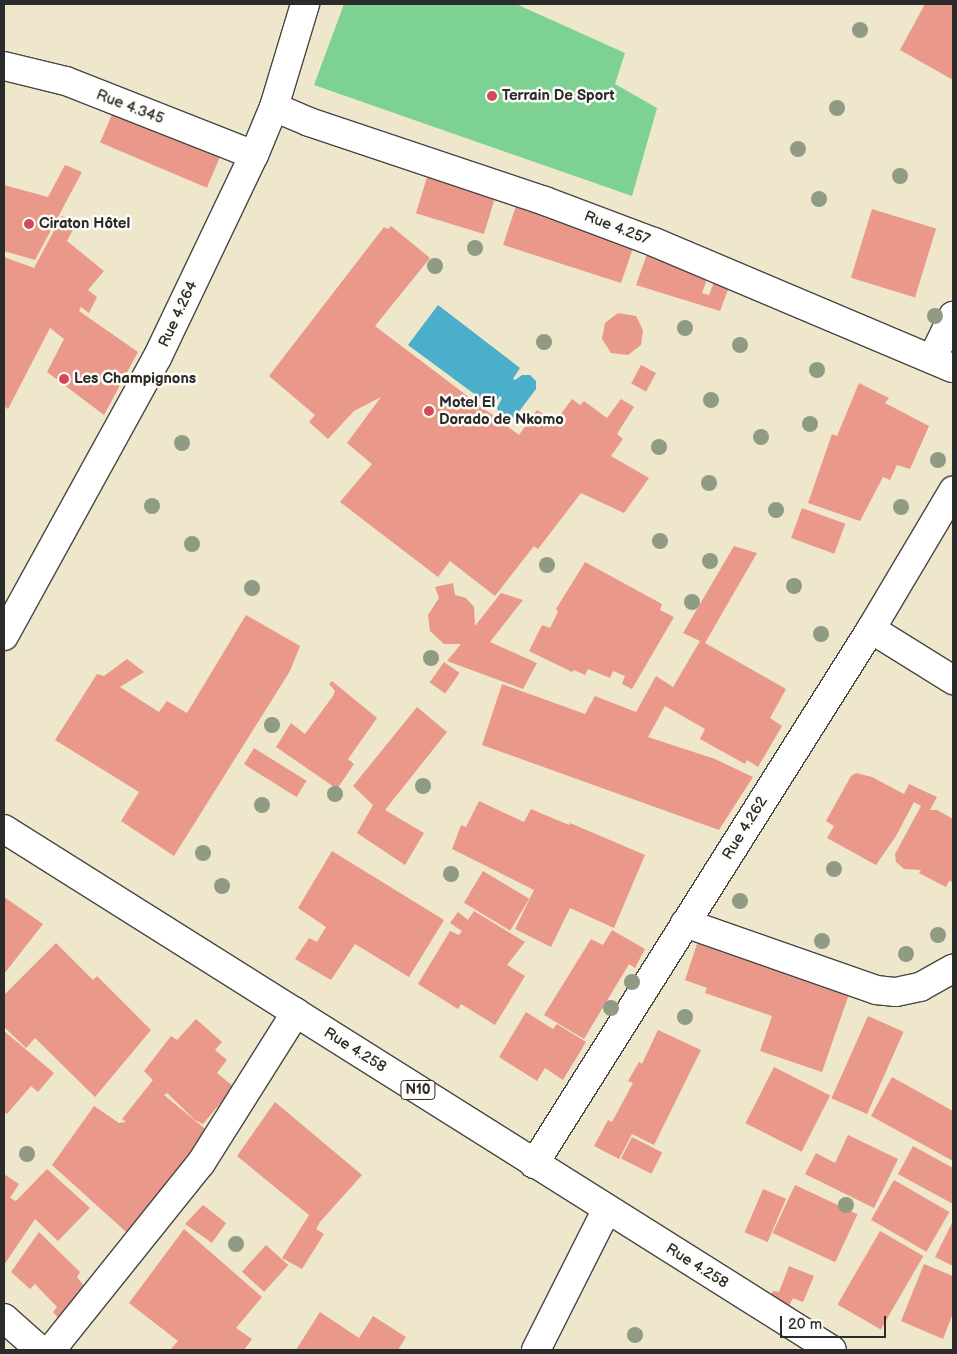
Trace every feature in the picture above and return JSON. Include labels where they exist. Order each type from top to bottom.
[{"type":"main road","name":"Rue 4.264","points":[[4,636],[43,562],[158,358],[254,155],[274,107],[305,4]]},
{"type":"main road","name":"Rue 4.345","points":[[4,66],[66,81],[254,155]]},
{"type":"main road","name":"Rue 4.257","points":[[274,107],[309,122],[545,201],[645,239],[943,364]]},
{"type":"main road","points":[[943,364],[953,316]]},
{"type":"main road","name":"Rue 4.262","points":[[534,1164],[871,629],[953,491]]},
{"type":"main road","points":[[871,629],[953,680]]},
{"type":"main road","name":"Rue 4.258","points":[[4,829],[832,1350]]},
{"type":"main road","points":[[685,923],[876,990],[896,992],[920,987],[953,969]]},
{"type":"main road","points":[[50,1350],[202,1163],[296,1012]]},
{"type":"main road","points":[[536,1350],[607,1209]]},
{"type":"main road","points":[[4,1318],[40,1350]]},
{"type":"green space","name":"Terrain De Sport","points":[[344,4],[516,4],[625,53],[615,84],[657,108],[632,196],[314,85]]},
{"type":"water","points":[[438,305],[520,368],[513,379],[515,380],[522,375],[530,375],[536,381],[536,389],[515,417],[507,420],[501,418],[497,408],[502,398],[500,396],[492,407],[408,345]]},
{"type":"building","points":[[925,4],[953,4],[953,80],[900,50]]},
{"type":"building","points":[[113,112],[220,157],[207,188],[100,142]]},
{"type":"building","name":"Ciraton Hôtel","points":[[65,165],[82,172],[35,260],[4,251],[4,185],[48,197]]},
{"type":"building","points":[[428,174],[496,195],[484,234],[416,213]]},
{"type":"building","points":[[518,200],[633,248],[621,283],[503,245]]},
{"type":"building","points":[[872,209],[936,229],[915,297],[851,278]]},
{"type":"building","name":"Les Champignons","points":[[62,216],[76,224],[67,241],[104,271],[88,290],[97,297],[89,313],[81,307],[79,311],[138,352],[104,415],[47,372],[64,339],[50,328],[8,409],[4,406],[4,257],[34,268]]},
{"type":"building","name":"Motel El Dorado de Nkomo","points":[[391,226],[430,258],[375,326],[519,435],[537,410],[555,422],[572,399],[580,405],[584,401],[607,418],[621,399],[634,407],[617,434],[623,439],[611,456],[649,478],[624,513],[581,493],[538,549],[534,546],[495,596],[450,561],[438,577],[340,502],[372,464],[347,443],[381,397],[354,411],[328,439],[309,422],[315,415],[269,376],[384,227],[388,229]]},
{"type":"building","points":[[647,254],[709,274],[702,293],[709,295],[716,277],[731,282],[720,311],[636,285]]},
{"type":"building","points":[[618,313],[636,316],[643,330],[641,345],[628,355],[611,353],[602,339],[605,323]]},
{"type":"building","points":[[641,365],[656,373],[646,392],[631,384]]},
{"type":"building","points":[[859,383],[889,398],[885,403],[929,426],[910,469],[897,465],[890,480],[883,477],[860,521],[808,503],[832,434],[837,436]]},
{"type":"building","points":[[802,508],[845,524],[834,554],[791,538]]},
{"type":"building","points":[[734,546],[757,553],[705,643],[786,689],[770,718],[782,726],[758,767],[747,760],[745,764],[700,739],[705,729],[665,706],[648,737],[715,759],[753,777],[719,830],[482,745],[502,684],[585,714],[595,696],[636,712],[656,676],[673,687],[700,641],[683,633]]},
{"type":"building","points":[[585,562],[662,604],[660,610],[674,617],[632,689],[622,684],[625,676],[613,671],[610,678],[588,669],[585,675],[574,670],[572,672],[529,651],[542,625],[550,628],[558,612],[556,609]]},
{"type":"building","points":[[453,583],[455,595],[466,598],[474,607],[475,626],[501,593],[523,600],[490,642],[537,663],[523,689],[447,661],[461,644],[444,644],[430,631],[428,615],[439,598],[435,587]]},
{"type":"building","points":[[246,615],[300,646],[290,671],[174,856],[121,821],[139,792],[55,740],[97,674],[104,676],[127,659],[144,672],[120,687],[159,712],[167,701],[187,713]]},
{"type":"building","points":[[444,662],[460,673],[445,693],[430,682]]},
{"type":"building","points":[[332,681],[377,718],[348,759],[354,764],[337,789],[276,747],[291,723],[305,734],[333,696],[335,691],[329,684]]},
{"type":"building","points":[[417,707],[447,732],[385,810],[424,833],[405,865],[357,833],[373,805],[353,786]]},
{"type":"building","points":[[254,748],[307,781],[297,797],[244,764]]},
{"type":"building","points":[[856,773],[872,777],[904,794],[909,784],[937,797],[930,810],[937,810],[953,819],[953,882],[949,881],[946,887],[919,873],[921,870],[904,869],[896,862],[895,854],[921,806],[914,802],[896,836],[876,865],[827,838],[834,826],[826,821],[851,776]]},
{"type":"building","points":[[479,801],[524,822],[531,809],[569,825],[570,823],[645,855],[614,928],[570,908],[551,947],[515,929],[534,890],[452,849],[461,825],[466,827]]},
{"type":"building","points":[[332,851],[444,920],[409,977],[355,944],[331,980],[295,959],[309,938],[317,942],[326,927],[298,908]]},
{"type":"building","points":[[483,871],[529,899],[510,931],[464,903]]},
{"type":"building","points":[[4,897],[43,924],[4,974]]},
{"type":"building","points":[[474,911],[525,942],[507,965],[525,976],[495,1025],[461,1004],[458,1009],[418,984],[450,931],[459,935],[462,931],[450,923],[458,912],[468,920]]},
{"type":"building","points":[[612,930],[645,949],[635,968],[629,964],[584,1039],[544,1015],[591,939],[603,945]]},
{"type":"building","points":[[699,938],[849,994],[822,1072],[760,1051],[772,1016],[705,993],[707,988],[685,980]]},
{"type":"building","points":[[56,943],[93,980],[97,976],[151,1030],[95,1097],[35,1038],[26,1048],[4,1027],[4,995]]},
{"type":"building","points":[[526,1012],[553,1029],[557,1024],[586,1042],[563,1080],[545,1068],[537,1081],[499,1057]]},
{"type":"building","points":[[868,1016],[904,1032],[867,1114],[831,1098]]},
{"type":"building","points":[[196,1019],[222,1042],[215,1050],[227,1060],[217,1073],[234,1087],[203,1124],[195,1120],[167,1093],[164,1095],[215,1137],[135,1240],[52,1165],[94,1106],[119,1123],[126,1122],[122,1119],[153,1080],[144,1071],[171,1036],[177,1040]]},
{"type":"building","points":[[658,1030],[701,1050],[654,1145],[632,1134],[619,1159],[594,1146],[608,1120],[612,1122],[633,1083],[628,1081],[639,1062],[642,1064]]},
{"type":"building","points":[[4,1031],[54,1073],[38,1092],[31,1086],[7,1114],[4,1112]]},
{"type":"building","points":[[774,1067],[830,1096],[802,1152],[745,1123]]},
{"type":"building","points":[[892,1077],[953,1111],[953,1161],[871,1116]]},
{"type":"building","points":[[275,1102],[362,1175],[320,1222],[316,1229],[324,1234],[302,1269],[282,1258],[309,1215],[237,1156]]},
{"type":"building","points":[[848,1135],[898,1159],[874,1208],[805,1174],[816,1153],[835,1163]]},
{"type":"building","points":[[632,1137],[662,1152],[651,1174],[621,1158]]},
{"type":"building","points":[[913,1146],[953,1168],[953,1204],[898,1174]]},
{"type":"building","points":[[47,1169],[90,1208],[58,1241],[35,1219],[4,1265],[4,1174],[19,1184],[10,1198],[16,1201]]},
{"type":"building","points":[[894,1180],[949,1212],[926,1252],[871,1220]]},
{"type":"building","points":[[795,1185],[858,1214],[835,1262],[773,1233]]},
{"type":"building","points":[[763,1189],[786,1199],[768,1242],[745,1232]]},
{"type":"building","points":[[203,1205],[226,1223],[212,1243],[185,1224]]},
{"type":"building","points":[[953,1221],[953,1266],[935,1257]]},
{"type":"building","points":[[184,1229],[262,1297],[236,1328],[252,1339],[244,1350],[170,1350],[178,1341],[129,1303]]},
{"type":"building","points":[[880,1231],[923,1256],[881,1330],[838,1305]]},
{"type":"building","points":[[39,1232],[80,1272],[77,1277],[84,1286],[60,1320],[53,1312],[57,1307],[35,1284],[30,1289],[11,1272]]},
{"type":"building","points":[[266,1245],[288,1265],[264,1292],[242,1272]]},
{"type":"building","points":[[924,1264],[953,1276],[953,1313],[943,1339],[901,1321]]},
{"type":"building","points":[[789,1266],[814,1276],[803,1302],[793,1298],[778,1328],[758,1318],[773,1291],[779,1292]]},
{"type":"building","points":[[320,1312],[359,1338],[373,1316],[406,1337],[398,1350],[296,1350]]},
{"type":"place","name":"Terrain De Sport","points":[[492,96]]},
{"type":"place","name":"Ciraton Hôtel","points":[[29,224]]},
{"type":"place","name":"Les Champignons","points":[[64,379]]},
{"type":"place","name":"Motel El Dorado de Nkomo","points":[[429,411]]}]
